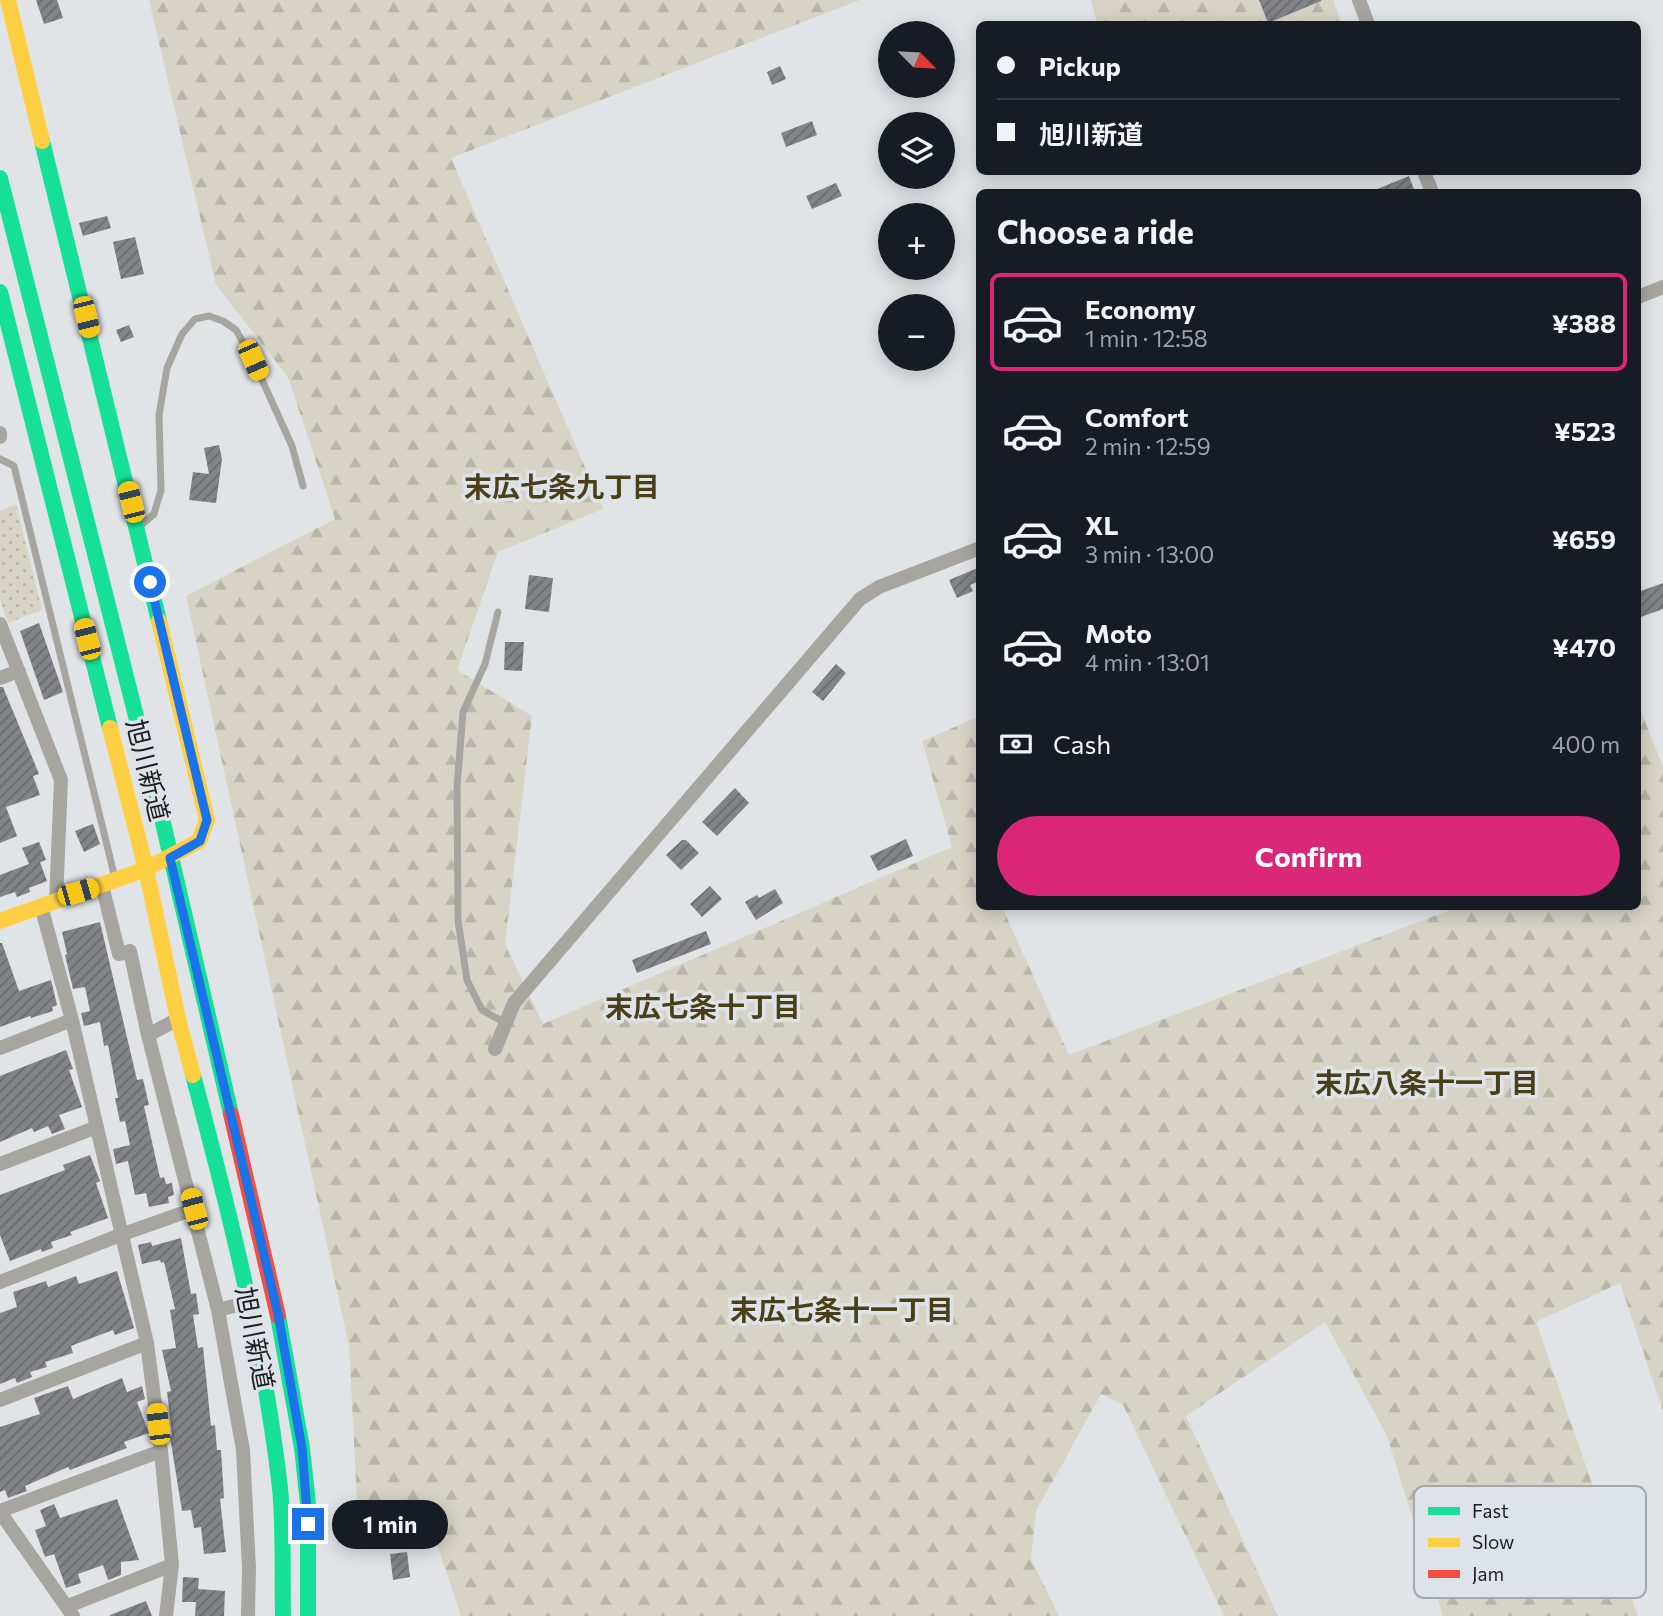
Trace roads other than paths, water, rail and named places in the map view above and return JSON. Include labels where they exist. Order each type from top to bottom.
[{"type":"main road","points":[[0,921],[109,883],[170,858],[200,841],[207,820],[8,0]]},
{"type":"main road","name":"旭川新道","points":[[0,178],[170,858],[278,1314],[293,1389],[308,1504],[308,1616]]},
{"type":"main road","name":"旭川新道","points":[[0,292],[3,316],[146,869],[178,1019],[226,1200],[249,1302],[268,1398],[280,1491],[283,1616]]},
{"type":"street","points":[[1359,0],[1367,21]]},
{"type":"street","points":[[1641,296],[1663,287]]},
{"type":"street","points":[[495,1049],[514,1003],[860,599],[879,587],[976,550]]},
{"type":"street","points":[[0,624],[61,780],[48,903],[72,1020],[147,1343],[172,1565],[166,1616]]},
{"type":"street","points":[[0,678],[19,671]]},
{"type":"street","points":[[109,883],[119,954],[130,951],[148,1035],[218,1310],[243,1450],[249,1568],[248,1616]]},
{"type":"street","points":[[148,1035],[178,1019]]},
{"type":"street","points":[[0,1048],[72,1020]]},
{"type":"street","points":[[0,1164],[97,1127]]},
{"type":"street","points":[[0,1282],[194,1209]]},
{"type":"street","points":[[218,1310],[249,1302]]},
{"type":"street","points":[[0,1400],[147,1343]]},
{"type":"street","points":[[161,1451],[0,1512],[70,1611],[172,1565]]},
{"type":"lane","points":[[137,528],[154,514],[161,490],[159,415],[167,369],[182,334],[195,319],[209,316],[236,330],[253,360],[292,446],[303,486]]},
{"type":"lane","points":[[0,459],[14,466],[109,883]]},
{"type":"lane","points":[[498,612],[485,664],[463,712],[457,787],[458,920],[467,980],[482,1010],[505,1023]]},
{"type":"district","name":"末広七条九丁目","points":[[562,486]]},
{"type":"district","name":"末広七条十丁目","points":[[703,1006]]},
{"type":"district","name":"末広八条十一丁目","points":[[1427,1082]]},
{"type":"district","name":"末広七条十一丁目","points":[[842,1309]]}]
